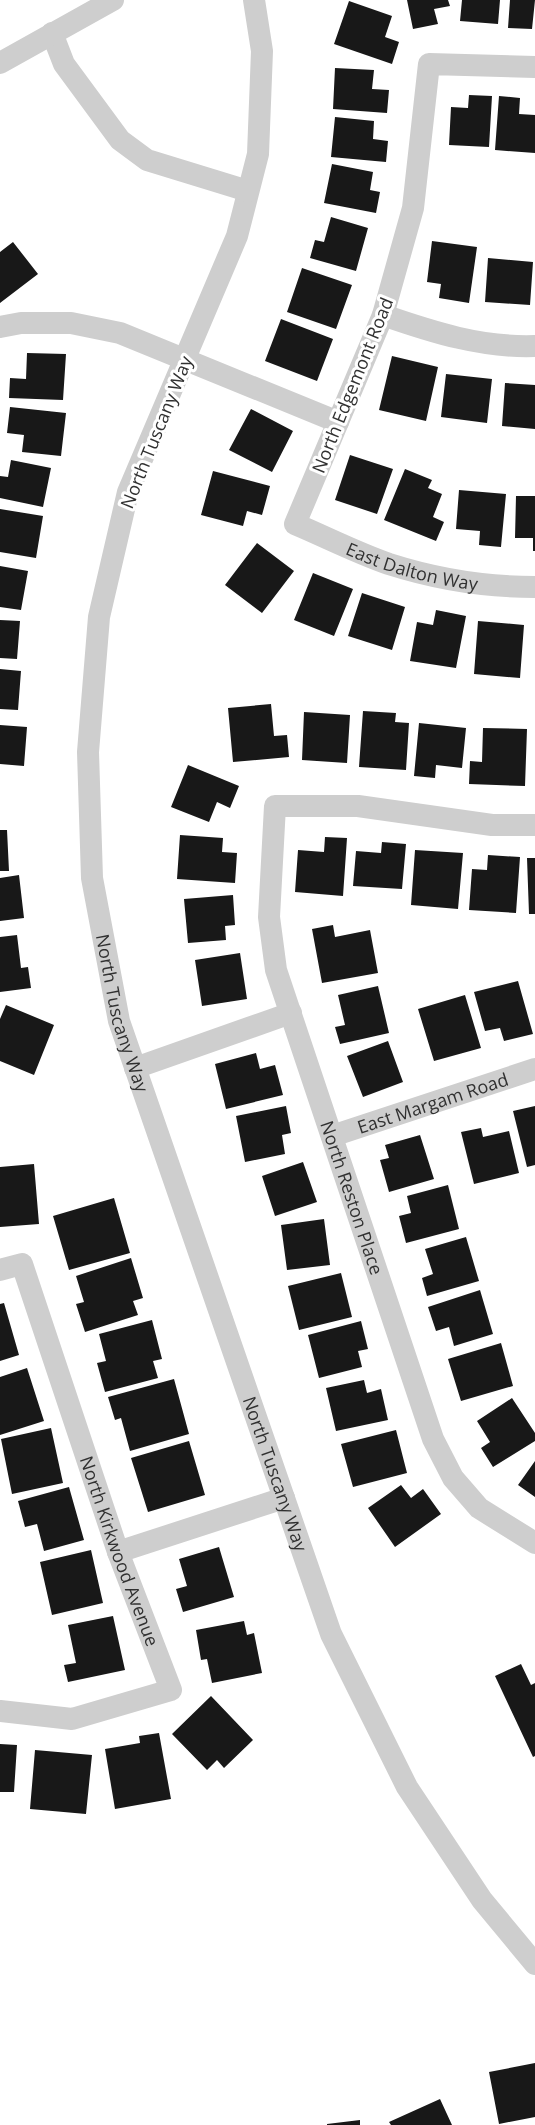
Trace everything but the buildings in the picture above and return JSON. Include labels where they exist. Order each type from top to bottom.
[{"type":"street","points":[[0,63],[113,0]]},
{"type":"street","name":"North Tuscany Way","points":[[254,0],[262,51],[258,154],[237,236],[128,492],[99,618],[88,752],[92,878],[119,1021],[331,1634],[407,1787],[482,1900],[535,1964]]},
{"type":"street","points":[[52,33],[64,64],[120,140],[147,160],[248,191]]},
{"type":"street","name":"North Edgemont Road","points":[[295,524],[383,315],[412,208],[429,64],[535,67]]},
{"type":"street","points":[[383,315],[441,335],[511,347],[535,346]]},
{"type":"street","points":[[0,327],[21,323],[71,323],[120,333],[338,422]]},
{"type":"street","name":"East Dalton Way","points":[[295,524],[389,564],[495,587],[535,587]]},
{"type":"street","name":"North Reston Place","points":[[535,825],[492,825],[358,806],[275,806],[269,917],[276,970],[433,1440],[453,1478],[479,1508],[535,1543]]},
{"type":"street","points":[[135,1068],[291,1013]]},
{"type":"street","name":"East Margam Road","points":[[332,1136],[535,1069]]},
{"type":"street","name":"North Kirkwood Avenue","points":[[0,1270],[22,1264],[118,1552],[171,1690],[72,1719],[0,1711]]},
{"type":"street","points":[[118,1552],[284,1498]]}]
